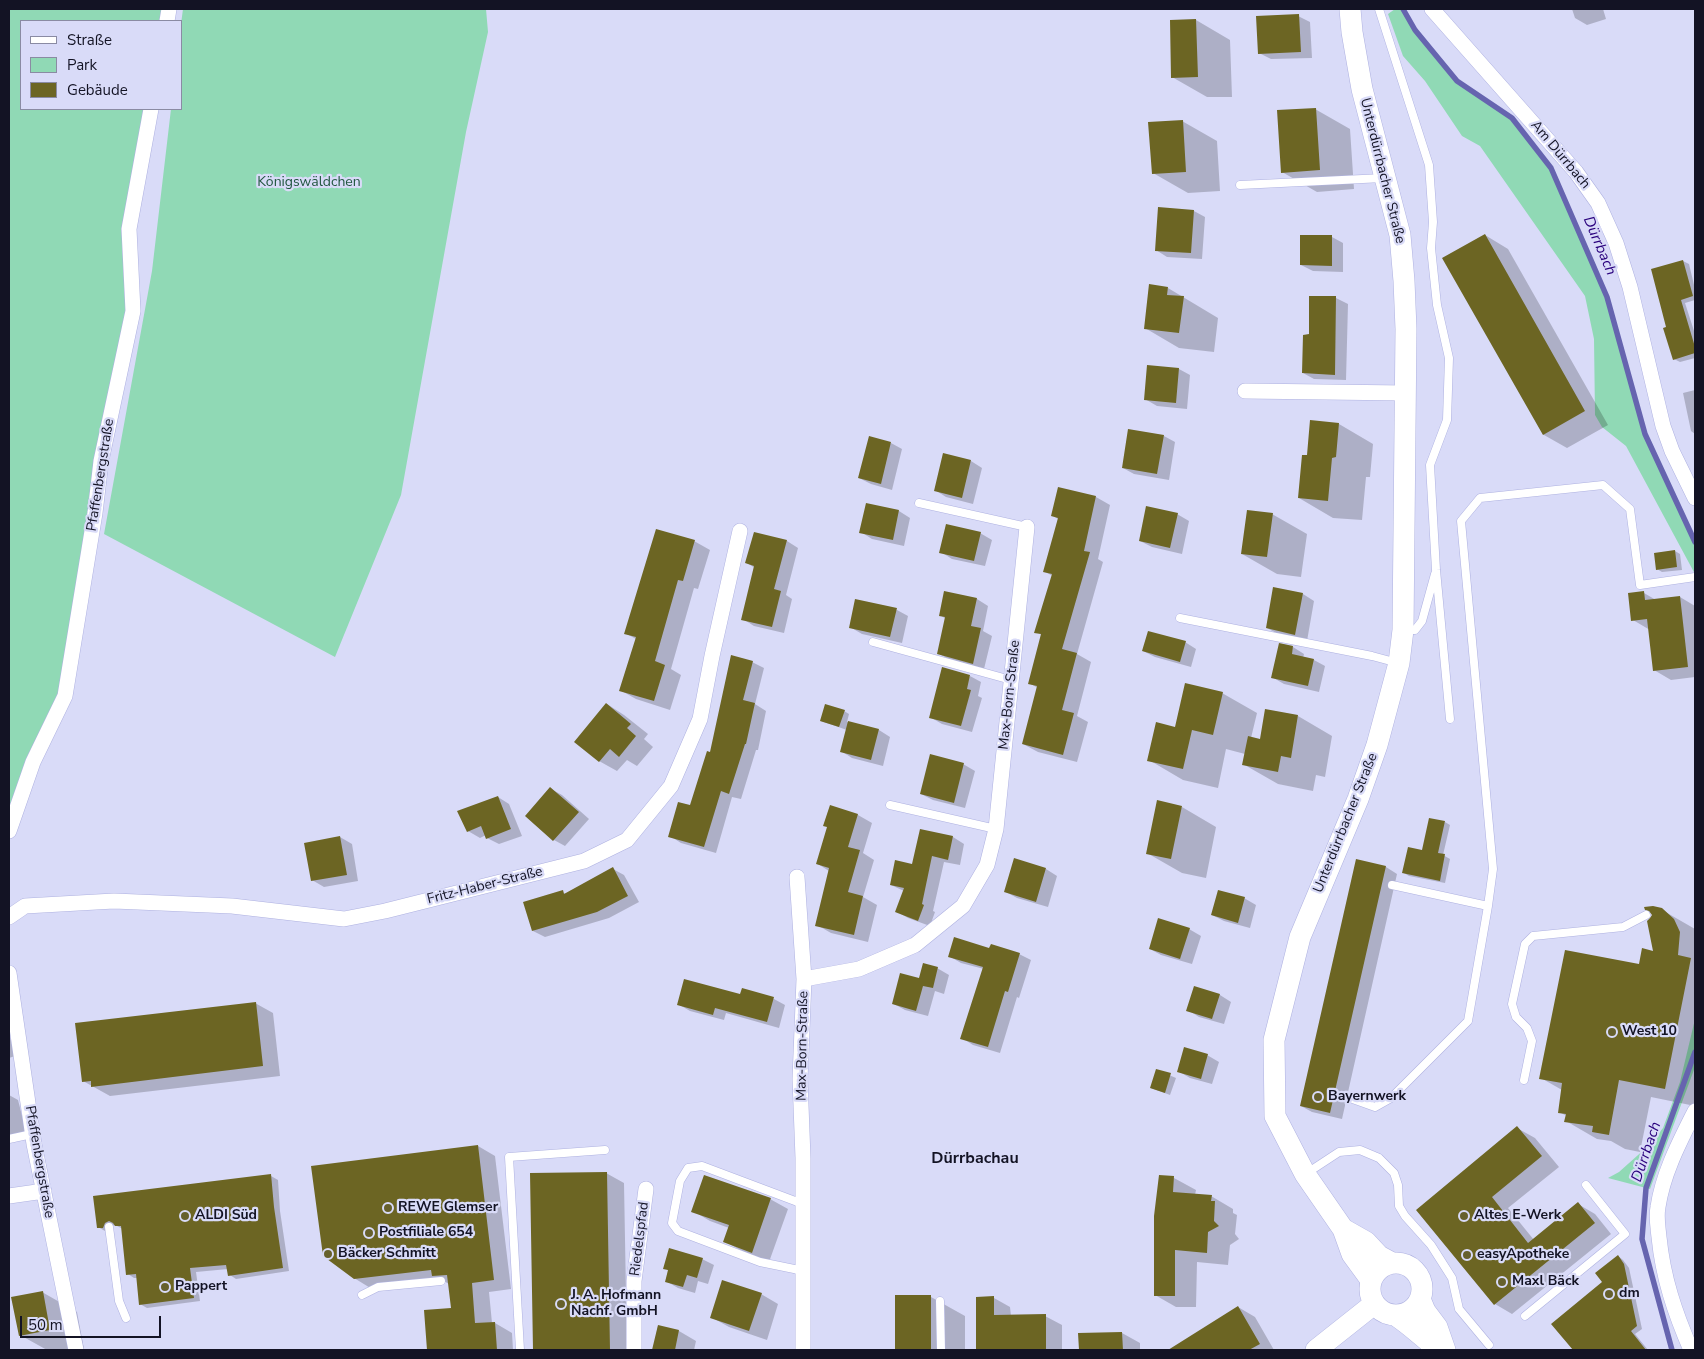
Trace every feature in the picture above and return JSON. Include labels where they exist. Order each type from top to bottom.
[{"type":"street","name":"Unterdürrbacher Straße","points":[[1350,9],[1362,89],[1400,235],[1404,281],[1406,329],[1402,630],[1399,664],[1374,754],[1358,799],[1300,937],[1274,1040],[1275,1116],[1305,1174],[1343,1229],[1352,1254],[1371,1280]]},
{"type":"street","name":"Am Dürrbach","points":[[1432,9],[1576,172],[1598,203],[1616,243],[1630,287],[1663,426],[1672,451],[1695,498]]},
{"type":"street","name":"Pfaffenbergstraße","points":[[9,832],[34,762],[65,696],[95,513],[101,461],[133,310],[129,229],[151,110]]},
{"type":"street","points":[[1245,391],[1405,394]]},
{"type":"street","name":"Max-Born-Straße","points":[[803,1350],[804,1270],[800,1079],[804,979],[859,969],[915,945],[964,906],[987,865],[996,829],[1026,527]]},
{"type":"street","name":"Fritz-Haber-Straße","points":[[9,917],[25,906],[114,901],[232,906],[344,918],[385,911],[584,861],[627,840],[671,786],[700,719],[740,531]]},
{"type":"street","points":[[797,877],[804,979]]},
{"type":"street","name":"Pfaffenbergstraße","points":[[9,973],[32,1134],[76,1350]]},
{"type":"street","points":[[1691,1350],[1677,1316],[1662,1268],[1657,1220],[1658,1206],[1671,1163],[1695,1111]]},
{"type":"street","name":"Riedelspfad","points":[[634,1350],[634,1281],[646,1189]]},
{"type":"street","points":[[9,1196],[44,1191]]},
{"type":"street","name":"Unterdürrbacher Straße","points":[[1343,1229],[1366,1242],[1379,1256],[1392,1263]]},
{"type":"street","points":[[1440,1350],[1423,1339],[1409,1324],[1395,1315],[1380,1310],[1374,1304],[1370,1292],[1371,1280],[1378,1269],[1392,1263],[1408,1265],[1419,1276],[1421,1283],[1420,1299],[1425,1311],[1437,1327],[1445,1350]]},
{"type":"street","points":[[1395,1315],[1410,1311],[1420,1299]]},
{"type":"street","points":[[1316,1350],[1374,1304]]},
{"type":"lane","points":[[1379,9],[1429,165],[1433,222],[1431,248],[1437,305],[1449,358],[1447,420],[1430,465],[1436,570],[1450,719]]},
{"type":"lane","points":[[1240,186],[1385,178]]},
{"type":"lane","points":[[1347,1097],[1375,1107],[1391,1098],[1468,1021],[1494,868],[1461,521],[1480,498],[1603,485],[1630,509],[1640,585],[1695,577]]},
{"type":"lane","points":[[919,503],[1026,527]]},
{"type":"lane","points":[[1402,630],[1415,630],[1422,622],[1436,570]]},
{"type":"lane","points":[[1180,618],[1372,656],[1399,664]]},
{"type":"lane","points":[[873,642],[1011,680]]},
{"type":"lane","points":[[890,805],[996,829]]},
{"type":"lane","points":[[1392,885],[1488,906]]},
{"type":"lane","points":[[1524,1080],[1532,1041],[1527,1028],[1516,1017],[1512,1004],[1525,944],[1533,936],[1623,927],[1646,915]]},
{"type":"lane","points":[[9,1139],[32,1134]]},
{"type":"lane","points":[[520,1350],[509,1157],[605,1150]]},
{"type":"lane","points":[[1305,1174],[1339,1152],[1360,1150],[1379,1158],[1394,1173],[1398,1185],[1399,1206],[1405,1216],[1431,1245],[1452,1278],[1459,1309],[1489,1346]]},
{"type":"lane","points":[[803,1204],[702,1166],[688,1168],[680,1181],[672,1223],[678,1231],[760,1262],[804,1270]]},
{"type":"lane","points":[[1525,1316],[1626,1234],[1586,1185]]},
{"type":"lane","points":[[109,1227],[119,1301],[126,1318]]},
{"type":"lane","points":[[362,1295],[378,1287],[441,1281]]},
{"type":"lane","points":[[940,1301],[941,1350]]},
{"type":"green space","points":[[9,9],[169,9],[167,20],[20,20],[20,110],[151,110],[129,229],[133,311],[65,696],[9,831]]},
{"type":"green space","name":"Königswäldchen","points":[[183,9],[486,9],[488,32],[466,132],[401,495],[335,657],[104,534],[152,271],[171,110],[182,110]]},
{"type":"green space","points":[[1395,9],[1403,9],[1415,30],[1457,81],[1512,118],[1551,168],[1607,297],[1645,434],[1695,542],[1695,574],[1626,446],[1602,427],[1595,415],[1594,339],[1585,296],[1480,146],[1462,136],[1425,81],[1403,56],[1388,14]]},
{"type":"green space","points":[[1695,1019],[1695,1067],[1650,1189],[1608,1178],[1619,1172],[1647,1147],[1663,1128],[1680,1082]]},
{"type":"building","points":[[1299,14],[1301,52],[1258,54],[1256,16]]},
{"type":"building","points":[[1196,19],[1198,77],[1171,78],[1170,20]]},
{"type":"building","points":[[1316,108],[1320,170],[1281,173],[1277,110]]},
{"type":"building","points":[[1183,120],[1186,172],[1152,174],[1148,122]]},
{"type":"building","points":[[1158,207],[1194,210],[1191,253],[1155,251]]},
{"type":"building","points":[[1485,234],[1585,411],[1543,435],[1442,258]]},
{"type":"building","points":[[1300,235],[1332,235],[1332,266],[1300,265]]},
{"type":"building","points":[[1683,260],[1693,296],[1681,300],[1695,347],[1695,353],[1673,360],[1663,328],[1666,327],[1651,269]]},
{"type":"building","points":[[1149,284],[1168,287],[1167,295],[1184,296],[1179,333],[1144,329]]},
{"type":"building","points":[[1309,296],[1336,296],[1335,375],[1302,373],[1303,335],[1309,334]]},
{"type":"building","points":[[1147,365],[1179,368],[1176,403],[1144,400]]},
{"type":"building","points":[[1310,420],[1339,423],[1336,457],[1332,458],[1328,501],[1298,498],[1302,455],[1307,455]]},
{"type":"building","points":[[1128,429],[1164,435],[1157,474],[1122,468]]},
{"type":"building","points":[[869,436],[891,442],[881,484],[858,478]]},
{"type":"building","points":[[943,453],[971,460],[962,498],[934,491]]},
{"type":"building","points":[[1058,487],[1096,496],[1084,551],[1090,552],[1062,649],[1077,653],[1062,710],[1074,713],[1063,755],[1022,744],[1037,686],[1028,684],[1041,634],[1034,633],[1052,574],[1043,572],[1058,518],[1051,516]]},
{"type":"building","points":[[866,503],[899,510],[893,540],[859,533]]},
{"type":"building","points":[[1146,506],[1178,513],[1170,548],[1139,541]]},
{"type":"building","points":[[1247,510],[1273,513],[1267,557],[1241,554]]},
{"type":"building","points":[[946,524],[981,532],[974,561],[939,553]]},
{"type":"building","points":[[656,529],[695,540],[683,581],[678,580],[655,661],[665,665],[654,701],[619,691],[636,637],[624,634]]},
{"type":"building","points":[[754,532],[787,540],[774,589],[781,591],[772,627],[741,620],[754,566],[745,563]]},
{"type":"building","points":[[1675,550],[1677,567],[1656,570],[1654,553]]},
{"type":"building","points":[[1273,587],[1303,593],[1295,635],[1266,628]]},
{"type":"building","points":[[944,591],[977,598],[971,626],[981,628],[973,664],[937,654],[945,617],[939,616]]},
{"type":"building","points":[[1644,591],[1645,600],[1680,596],[1688,667],[1653,671],[1647,619],[1631,621],[1628,593]]},
{"type":"building","points":[[855,599],[897,608],[890,637],[849,628]]},
{"type":"building","points":[[1148,631],[1186,641],[1180,662],[1142,651]]},
{"type":"building","points":[[1279,643],[1293,646],[1292,654],[1314,659],[1308,686],[1271,678]]},
{"type":"building","points":[[731,655],[753,661],[743,700],[755,703],[746,744],[729,794],[721,791],[704,847],[668,837],[678,802],[690,805],[707,751],[710,752]]},
{"type":"building","points":[[942,667],[970,675],[967,689],[971,690],[961,726],[929,718]]},
{"type":"building","points":[[1185,683],[1223,692],[1213,735],[1192,730],[1183,769],[1147,761],[1156,722],[1175,727]]},
{"type":"building","points":[[606,703],[631,724],[627,728],[636,736],[619,757],[610,749],[599,762],[574,742]]},
{"type":"building","points":[[825,704],[845,710],[839,727],[820,721]]},
{"type":"building","points":[[1265,709],[1298,715],[1291,758],[1281,756],[1278,772],[1242,765],[1248,736],[1260,739]]},
{"type":"building","points":[[848,721],[879,729],[871,760],[840,752]]},
{"type":"building","points":[[930,754],[964,763],[954,803],[920,794]]},
{"type":"building","points":[[550,787],[579,812],[553,841],[525,816]]},
{"type":"building","points":[[498,796],[511,829],[486,839],[481,826],[467,832],[457,811]]},
{"type":"building","points":[[1157,800],[1182,806],[1171,859],[1146,854]]},
{"type":"building","points":[[830,805],[858,814],[848,847],[860,850],[848,892],[863,896],[854,935],[815,926],[829,868],[816,864],[827,827],[823,826]]},
{"type":"building","points":[[1429,818],[1445,821],[1438,853],[1445,854],[1440,881],[1402,873],[1408,847],[1422,850]]},
{"type":"building","points":[[920,829],[953,836],[948,860],[932,856],[922,904],[924,905],[918,921],[895,912],[904,888],[890,885],[895,860],[912,864]]},
{"type":"building","points":[[340,836],[347,875],[311,881],[304,843]]},
{"type":"building","points":[[1014,858],[1046,868],[1036,902],[1004,892]]},
{"type":"building","points":[[1356,859],[1386,866],[1330,1113],[1300,1106]]},
{"type":"building","points":[[613,867],[628,896],[597,912],[532,931],[523,902],[563,890],[564,894]]},
{"type":"building","points":[[1218,890],[1245,897],[1238,923],[1211,915]]},
{"type":"building","name":"West 10","points":[[1644,907],[1662,908],[1674,919],[1680,932],[1678,955],[1691,958],[1665,1089],[1619,1080],[1609,1135],[1592,1132],[1593,1126],[1564,1122],[1566,1114],[1558,1113],[1562,1083],[1539,1079],[1565,950],[1639,964],[1642,948],[1653,951],[1647,921],[1652,915]]},
{"type":"building","points":[[1158,918],[1190,928],[1180,959],[1149,949]]},
{"type":"building","points":[[954,937],[989,948],[991,944],[1020,953],[1008,992],[1005,991],[988,1047],[960,1039],[983,967],[948,957]]},
{"type":"building","points":[[923,963],[938,967],[933,988],[923,986],[916,1011],[892,1004],[900,973],[919,978]]},
{"type":"building","points":[[684,979],[740,994],[742,988],[774,997],[767,1022],[715,1008],[713,1015],[677,1005]]},
{"type":"building","points":[[1194,986],[1220,994],[1212,1019],[1186,1011]]},
{"type":"building","points":[[256,1002],[263,1066],[91,1087],[91,1081],[82,1082],[75,1023]]},
{"type":"building","points":[[1184,1047],[1208,1054],[1201,1079],[1177,1072]]},
{"type":"building","points":[[1156,1069],[1171,1073],[1165,1093],[1150,1088]]},
{"type":"building","name":"Altes E-Werk","points":[[1517,1126],[1542,1156],[1492,1197],[1528,1243],[1578,1202],[1595,1223],[1494,1305],[1416,1210]]},
{"type":"building","points":[[478,1145],[494,1280],[472,1283],[475,1323],[495,1322],[497,1350],[427,1350],[424,1310],[451,1308],[447,1275],[432,1276],[431,1270],[354,1279],[323,1256],[311,1166]]},
{"type":"building","points":[[607,1172],[610,1350],[533,1350],[530,1173]]},
{"type":"building","name":"ALDI Süd","points":[[271,1174],[283,1268],[228,1276],[226,1265],[190,1268],[194,1298],[139,1305],[136,1274],[126,1275],[121,1226],[115,1226],[109,1221],[105,1223],[103,1228],[97,1228],[93,1196]]},
{"type":"building","points":[[704,1175],[771,1198],[752,1253],[723,1242],[729,1225],[691,1212]]},
{"type":"building","points":[[1159,1175],[1174,1176],[1173,1192],[1212,1195],[1211,1201],[1215,1201],[1214,1221],[1219,1226],[1208,1232],[1207,1253],[1175,1250],[1175,1296],[1154,1296],[1154,1216]]},
{"type":"building","points":[[669,1248],[703,1258],[697,1278],[687,1275],[683,1287],[665,1282],[668,1270],[663,1269]]},
{"type":"building","name":"dm","points":[[1618,1255],[1624,1264],[1637,1326],[1631,1331],[1646,1350],[1573,1350],[1551,1324],[1602,1282],[1595,1273]]},
{"type":"building","points":[[722,1280],[762,1293],[749,1331],[710,1318]]},
{"type":"building","points":[[43,1291],[50,1330],[19,1336],[11,1297]]},
{"type":"building","points":[[895,1295],[931,1295],[931,1350],[895,1350]]},
{"type":"building","points":[[994,1296],[994,1315],[1046,1314],[1046,1350],[976,1350],[976,1297]]},
{"type":"building","points":[[1238,1306],[1260,1344],[1249,1350],[1168,1350]]},
{"type":"building","points":[[658,1325],[679,1330],[675,1350],[652,1350]]},
{"type":"building","points":[[1122,1332],[1123,1350],[1079,1350],[1078,1333]]},
{"type":"waterway","name":"Dürrbach","points":[[1403,9],[1415,30],[1457,81],[1512,118],[1551,168],[1607,297],[1645,434],[1695,542]]},
{"type":"waterway","name":"Dürrbach","points":[[1672,1350],[1642,1239],[1646,1188],[1695,1052]]},
{"type":"place","name":"West 10","points":[[1612,1032]]},
{"type":"place","name":"Bayernwerk","points":[[1318,1097]]},
{"type":"place","name":"REWE Glemser","points":[[388,1208]]},
{"type":"place","name":"ALDI Süd","points":[[185,1216]]},
{"type":"place","name":"Altes E-Werk","points":[[1464,1216]]},
{"type":"place","name":"Postfiliale 654","points":[[369,1233]]},
{"type":"place","name":"Bäcker Schmitt","points":[[328,1254]]},
{"type":"place","name":"easyApotheke","points":[[1467,1255]]},
{"type":"place","name":"Maxl Bäck","points":[[1502,1282]]},
{"type":"place","name":"Pappert","points":[[165,1287]]},
{"type":"place","name":"dm","points":[[1609,1294]]},
{"type":"place","name":"J. A. Hofmann Nachf. GmbH","points":[[561,1304]]},
{"type":"district","name":"Dürrbachau","points":[[975,1159]]}]
